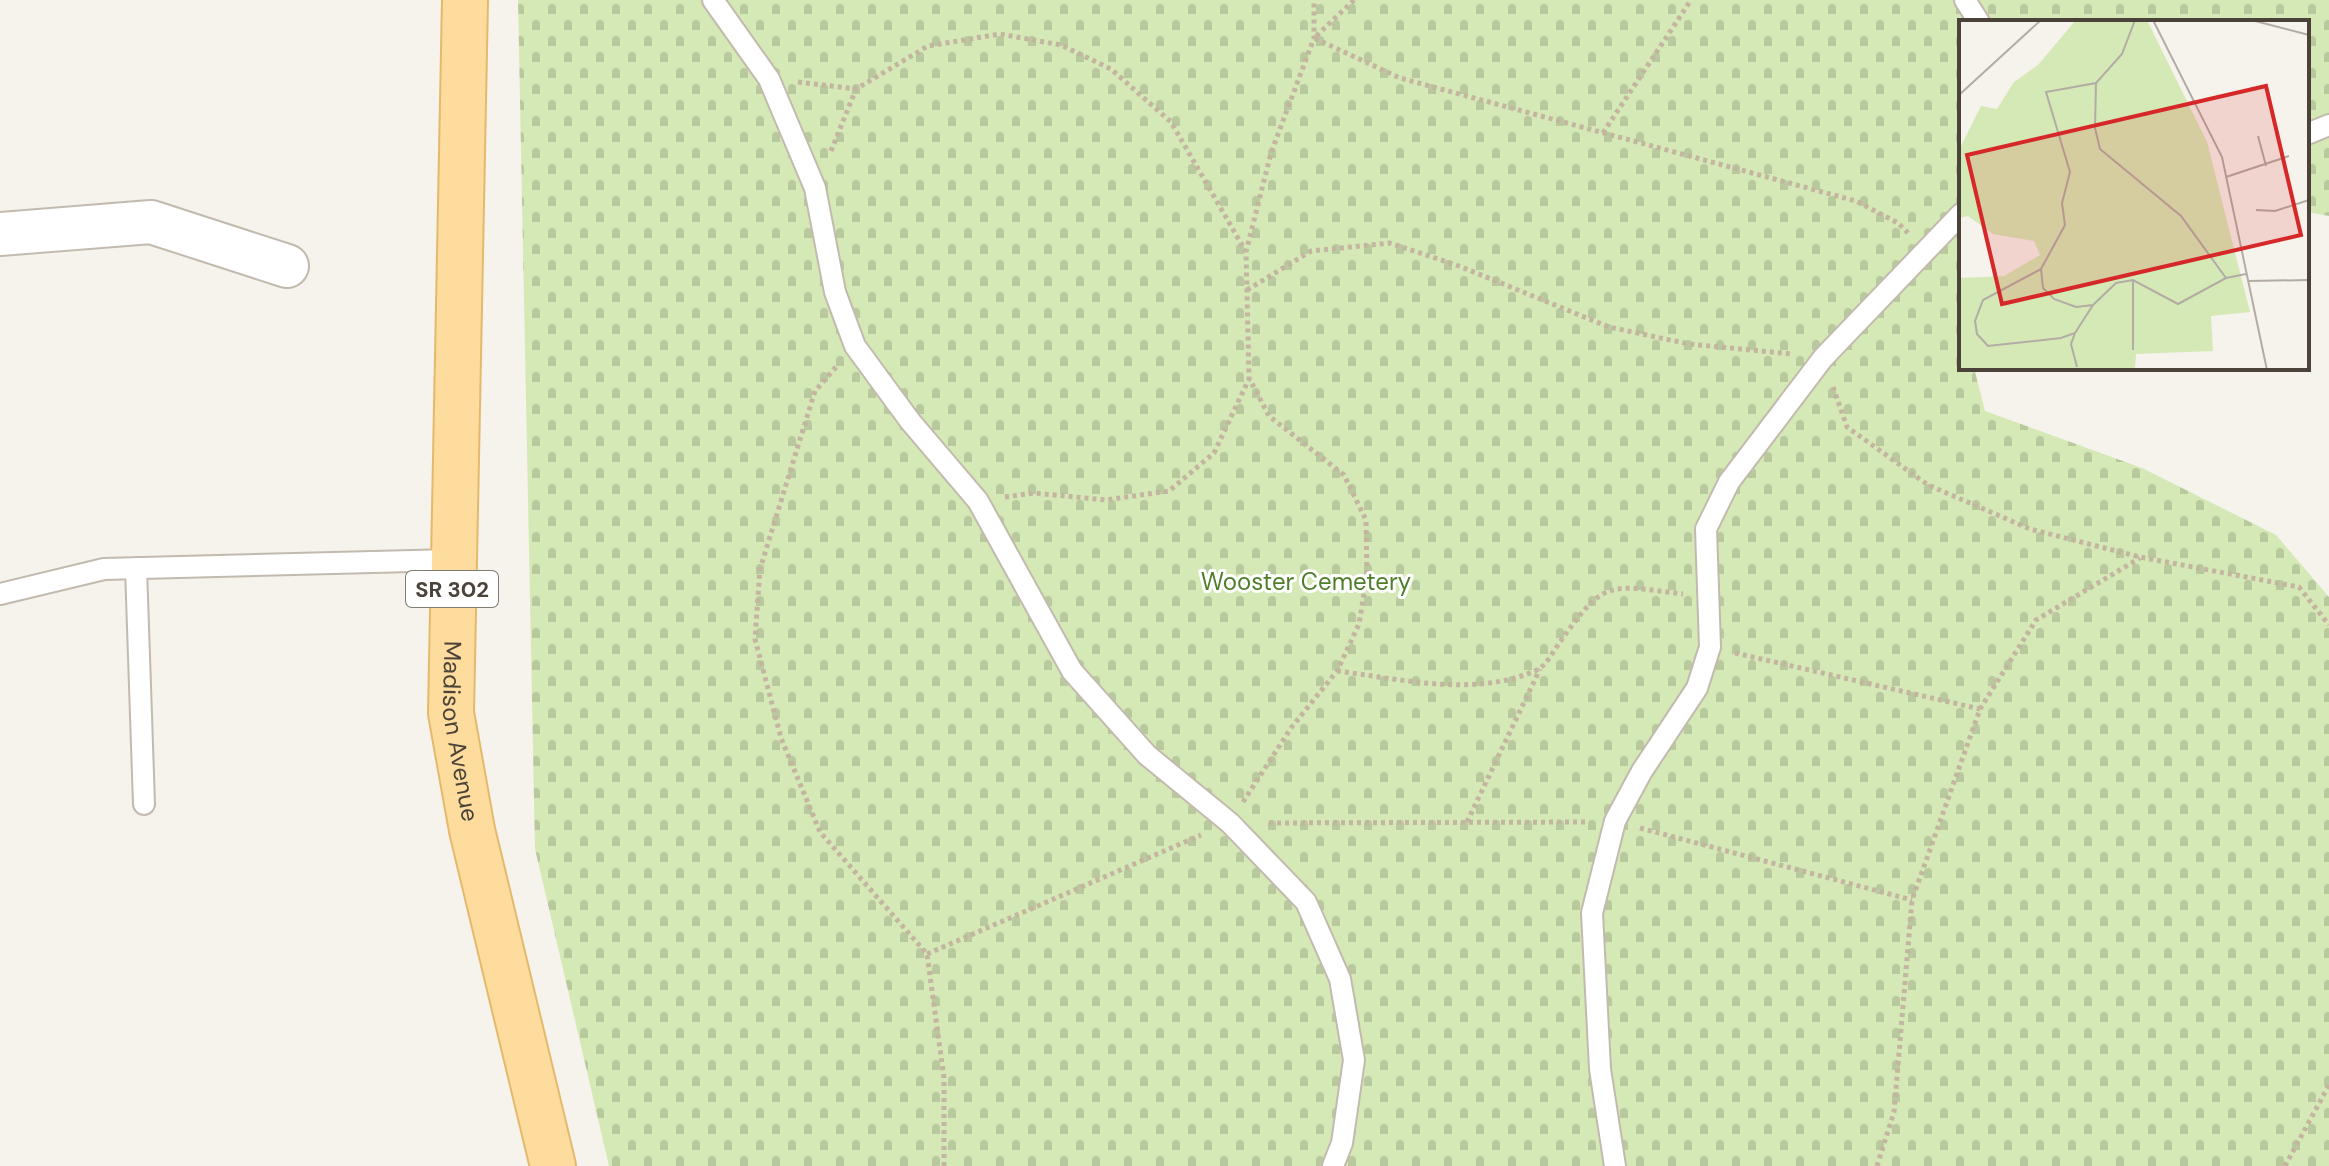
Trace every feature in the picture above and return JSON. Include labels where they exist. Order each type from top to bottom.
[{"type":"main road","name":"Madison Avenue","points":[[465,0],[451,713],[472,830],[553,1166]]},
{"type":"street","points":[[0,234],[151,222],[287,266]]},
{"type":"lane","points":[[713,0],[769,79],[815,188],[835,292],[855,346],[910,421],[978,501],[1072,671],[1147,755],[1230,823],[1306,902],[1340,979],[1354,1060],[1342,1143],[1333,1166]]},
{"type":"lane","points":[[1965,0],[1978,20]]},
{"type":"lane","points":[[2309,133],[2329,125]]},
{"type":"lane","points":[[1615,1166],[1600,1069],[1592,913],[1615,821],[1642,771],[1697,688],[1710,647],[1706,529],[1729,482],[1823,358],[1959,216]]},
{"type":"lane","points":[[0,594],[104,569],[452,560]]},
{"type":"lane","points":[[136,568],[144,804]]},
{"type":"path","points":[[978,501],[1034,493],[1106,500],[1169,491],[1214,453],[1249,378],[1246,252],[1271,153],[1314,38],[1314,0]]},
{"type":"path","points":[[1314,38],[1354,0]]},
{"type":"path","points":[[1603,133],[1691,0]]},
{"type":"path","points":[[815,188],[856,89],[928,46],[1000,34],[1061,45],[1111,69],[1171,122],[1246,252]]},
{"type":"path","points":[[1314,38],[1400,78],[1856,201],[1898,223],[1925,251]]},
{"type":"path","points":[[769,79],[856,89]]},
{"type":"path","points":[[855,346],[815,391],[760,569],[755,639],[781,738],[820,832],[927,954],[944,1078],[944,1166]]},
{"type":"path","points":[[1230,823],[1291,728],[1337,671],[1359,624],[1367,576],[1366,520],[1344,475],[1269,416],[1249,378]]},
{"type":"path","points":[[1877,1166],[1894,1112],[1912,900],[1980,709],[2036,620],[2140,557]]},
{"type":"path","points":[[1467,822],[1540,669],[1588,603],[1618,586],[1708,597]]},
{"type":"path","points":[[1710,647],[1980,709]]},
{"type":"path","points":[[1337,671],[1449,686],[1500,680],[1540,669]]},
{"type":"path","points":[[927,954],[1230,823],[1615,821],[1912,900]]},
{"type":"path","points":[[2285,1166],[2329,1085]]},
{"type":"green space","name":"Wooster Cemetery","points":[[518,0],[2329,0],[2329,216],[2309,212],[2309,20],[1959,20],[1958,298],[1959,370],[1975,370],[1985,411],[2142,468],[2276,535],[2329,597],[2329,1166],[609,1166],[535,849]]}]
